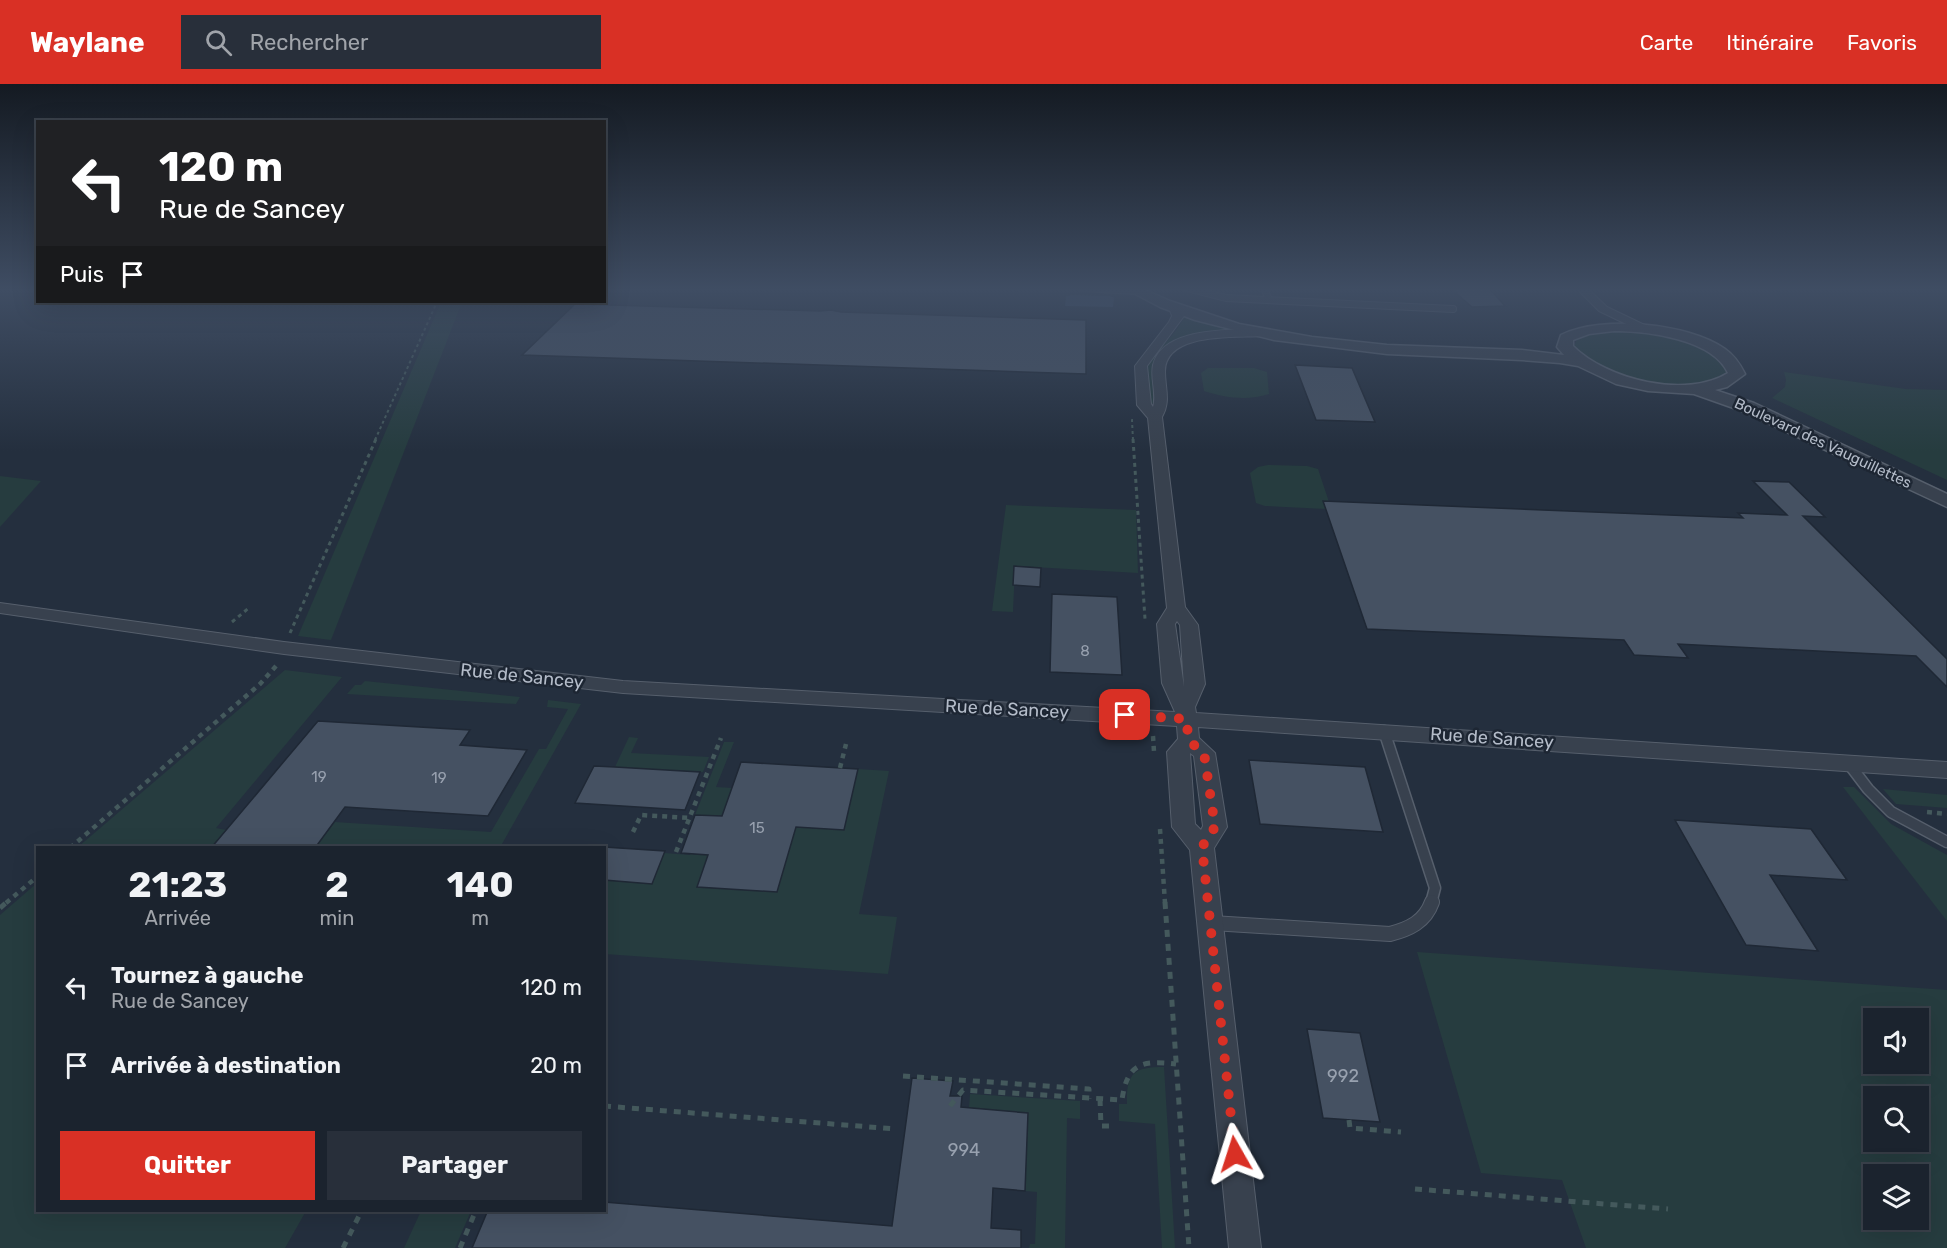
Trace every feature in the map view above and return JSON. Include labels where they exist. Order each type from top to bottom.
[{"type":"street","points":[[1159,342],[1142,363],[1144,405],[1155,419],[1176,608],[1166,624],[1172,683],[1187,722],[1178,752],[1184,827],[1202,847],[1245,1248]]},
{"type":"street","points":[[1155,419],[1162,406],[1158,365],[1161,356],[1168,349],[1183,342]]},
{"type":"street","points":[[1326,342],[1349,346],[1539,356],[1579,363],[1597,372],[1637,383],[1672,389],[1697,389],[1729,383],[1737,375],[1735,364],[1722,354],[1696,342]]},
{"type":"street","points":[[1378,342],[1424,347],[1518,350],[1565,347]]},
{"type":"street","points":[[1566,342],[1565,347],[1579,363]]},
{"type":"street","name":"Boulevard des Vauguillettes","points":[[1729,383],[1736,391],[1761,405],[1947,492]]},
{"type":"street","name":"Boulevard des Vauguillettes","points":[[1697,389],[1748,407],[1947,501]]},
{"type":"street","name":"Rue de Sancey","points":[[0,608],[284,648],[623,687],[1156,717],[1187,722],[1383,731],[1847,762],[1947,771]]},
{"type":"lane","points":[[1210,923],[1390,934],[1407,930],[1423,919],[1432,905],[1435,888],[1383,731]]},
{"type":"lane","points":[[1847,762],[1868,789],[1891,812],[1947,842]]},
{"type":"path","points":[[298,618],[419,342]]},
{"type":"path","points":[[1145,622],[1132,420],[1155,419]]},
{"type":"path","points":[[72,846],[260,684],[278,664],[284,648]]},
{"type":"path","points":[[1155,759],[1153,736],[1156,732],[1156,717]]},
{"type":"path","points":[[676,852],[721,738]]},
{"type":"path","points":[[840,768],[846,744]]},
{"type":"path","points":[[633,832],[640,815],[690,818]]},
{"type":"path","points":[[1159,817],[1189,1248]]},
{"type":"path","points":[[0,908],[36,878]]},
{"type":"path","points":[[950,1106],[963,1090],[1122,1100],[1124,1080],[1136,1065],[1146,1062],[1176,1064]]},
{"type":"path","points":[[903,1076],[1089,1089],[1089,1099]]},
{"type":"path","points":[[1100,1100],[1101,1126],[1111,1126]]},
{"type":"path","points":[[606,1106],[896,1129]]},
{"type":"path","points":[[1349,1120],[1350,1128],[1401,1132]]},
{"type":"path","points":[[1415,1189],[1668,1209]]},
{"type":"path","points":[[343,1248],[361,1212]]},
{"type":"path","points":[[460,1248],[475,1212]]},
{"type":"green space","points":[[424,342],[446,342],[331,640],[298,636]]},
{"type":"green space","points":[[1166,342],[1192,342],[1160,352],[1155,366],[1158,402],[1149,404],[1147,363]]},
{"type":"green space","points":[[1576,342],[1692,342],[1714,353],[1728,372],[1715,381],[1696,385],[1673,386],[1648,383],[1602,369],[1585,359],[1574,347]]},
{"type":"green space","points":[[1208,368],[1254,368],[1267,372],[1269,394],[1236,398],[1204,391],[1201,373]]},
{"type":"green space","points":[[1784,372],[1906,389],[1947,390],[1947,480],[1772,398],[1785,387]]},
{"type":"green space","points":[[1307,466],[1318,469],[1329,502],[1323,502],[1326,509],[1265,506],[1256,503],[1250,473],[1258,467]]},
{"type":"green space","points":[[0,476],[41,481],[0,527]]},
{"type":"green space","points":[[1006,505],[1136,510],[1138,573],[1015,566],[1013,612],[992,611]]},
{"type":"green space","points":[[285,670],[342,677],[216,828],[226,830],[212,846],[79,846]]},
{"type":"green space","points":[[365,681],[520,697],[516,704],[347,694],[355,685],[361,685]]},
{"type":"green space","points":[[548,700],[581,704],[502,844],[523,846],[316,846],[335,822],[491,832],[539,749],[546,749],[568,709],[547,707]]},
{"type":"green space","points":[[629,737],[638,738],[631,753],[709,757],[703,772],[615,767]]},
{"type":"green space","points":[[724,742],[734,742],[716,787],[733,788],[698,887],[777,892],[796,827],[844,829],[858,769],[889,771],[859,914],[897,917],[888,974],[606,954],[606,880],[652,884],[664,853],[690,855],[705,816],[695,815]]},
{"type":"green space","points":[[1843,787],[1854,787],[1891,824],[1947,855],[1947,921]]},
{"type":"green space","points":[[1883,789],[1947,795],[1947,808],[1896,804]]},
{"type":"green space","points":[[36,884],[36,1212],[305,1212],[285,1248],[0,1248],[0,915]]},
{"type":"green space","points":[[1417,952],[1947,990],[1947,1248],[1586,1248],[1562,1180],[1481,1173]]},
{"type":"green space","points":[[1164,1067],[1175,1248],[1162,1248],[1155,1124],[1119,1121],[1119,1104],[1127,1104],[1128,1085],[1134,1074],[1145,1068]]},
{"type":"green space","points":[[970,1094],[1080,1101],[1080,1119],[1067,1118],[1065,1248],[1029,1248],[1030,1244],[1035,1244],[1037,1192],[1025,1191],[1028,1113],[969,1108]]},
{"type":"green space","points":[[421,1212],[471,1212],[455,1248],[404,1248]]},
{"type":"building","points":[[535,342],[1086,342],[1086,374],[522,355]]},
{"type":"building","points":[[1295,365],[1352,368],[1375,422],[1316,420]]},
{"type":"building","points":[[1753,481],[1789,482],[1825,517],[1803,516],[1947,659],[1947,687],[1916,656],[1678,644],[1688,658],[1634,655],[1624,640],[1367,629],[1323,501],[1743,518],[1738,513],[1787,515]]},
{"type":"building","points":[[1014,566],[1041,568],[1040,587],[1013,585]]},
{"type":"building","points":[[1052,594],[1117,597],[1122,675],[1050,672]]},
{"type":"building","points":[[318,721],[470,730],[460,745],[527,750],[488,816],[345,807],[316,846],[213,846]]},
{"type":"building","points":[[1249,760],[1365,767],[1383,832],[1260,824]]},
{"type":"building","points":[[741,762],[858,769],[844,830],[796,827],[777,892],[697,887],[708,855],[681,853],[695,815],[722,816]]},
{"type":"building","points":[[594,766],[700,772],[685,810],[575,803]]},
{"type":"building","points":[[1675,820],[1811,829],[1847,880],[1770,875],[1818,951],[1746,945]]},
{"type":"building","points":[[606,847],[665,851],[652,884],[606,880]]},
{"type":"building","points":[[1307,1029],[1360,1033],[1380,1122],[1323,1118]]},
{"type":"building","points":[[912,1078],[953,1081],[950,1096],[962,1096],[961,1107],[1028,1113],[1025,1191],[993,1188],[991,1228],[1021,1230],[1021,1248],[472,1248],[487,1212],[606,1212],[606,1202],[892,1226]]},
{"type":"route","points":[[1125,715],[1186,719],[1189,741],[1204,753],[1215,827],[1202,847],[1235,1154]]}]
